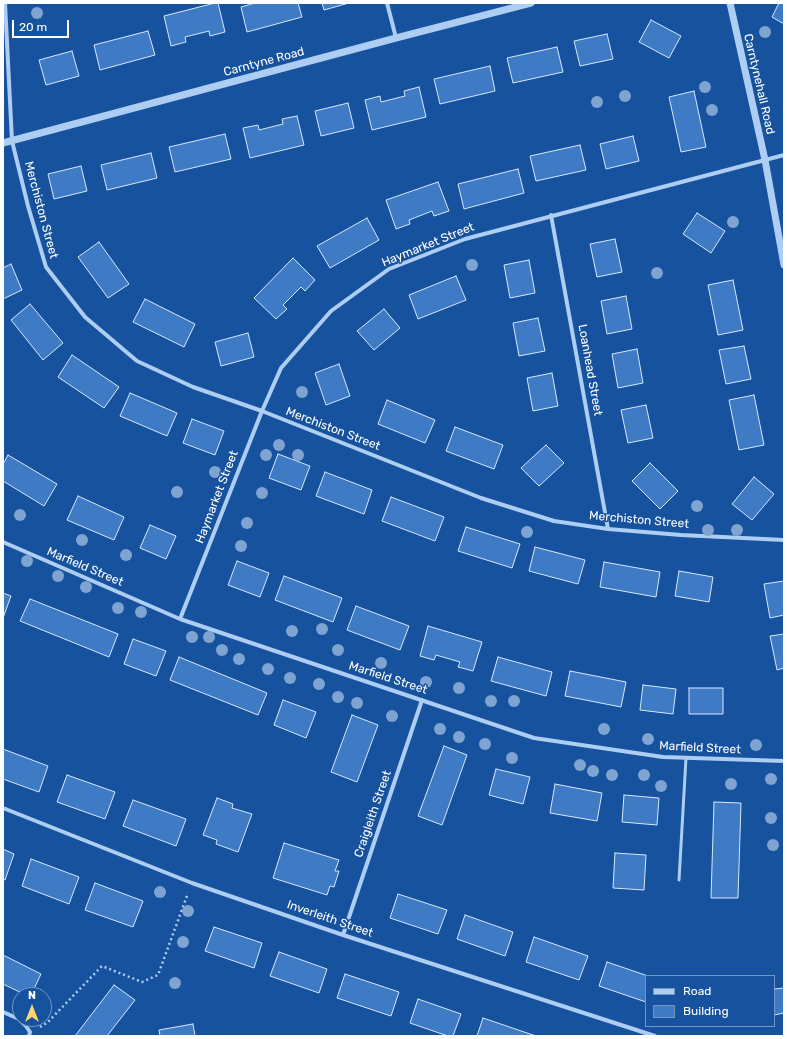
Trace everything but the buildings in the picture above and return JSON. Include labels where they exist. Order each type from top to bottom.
[{"type":"street","name":"Merchiston Street","points":[[5,3],[12,141],[28,206],[46,267],[85,317],[136,361],[192,387],[262,411],[481,498],[554,520],[608,529],[681,535],[784,540]]},
{"type":"street","points":[[386,3],[396,38]]},
{"type":"street","name":"Carntyne Road","points":[[3,143],[531,3]]},
{"type":"street","name":"Carntynehall Road","points":[[730,3],[765,160],[784,265]]},
{"type":"street","name":"Haymarket Street","points":[[180,619],[262,411],[281,368],[331,311],[389,269],[465,239],[784,155]]},
{"type":"street","name":"Loanhead Street","points":[[552,215],[608,529]]},
{"type":"street","name":"Marfield Street","points":[[3,542],[180,619],[534,738],[663,757],[784,761]]},
{"type":"street","name":"Craigleith Street","points":[[343,935],[422,700]]},
{"type":"street","name":"Inverleith Street","points":[[3,808],[192,883],[343,935],[655,1036]]},
{"type":"street","points":[[3,1012],[19,1019],[26,1026],[29,1034]]},
{"type":"lane","points":[[679,880],[686,758]]},
{"type":"path","points":[[29,1034],[47,1023],[102,966],[142,982],[158,975],[192,883]]}]
